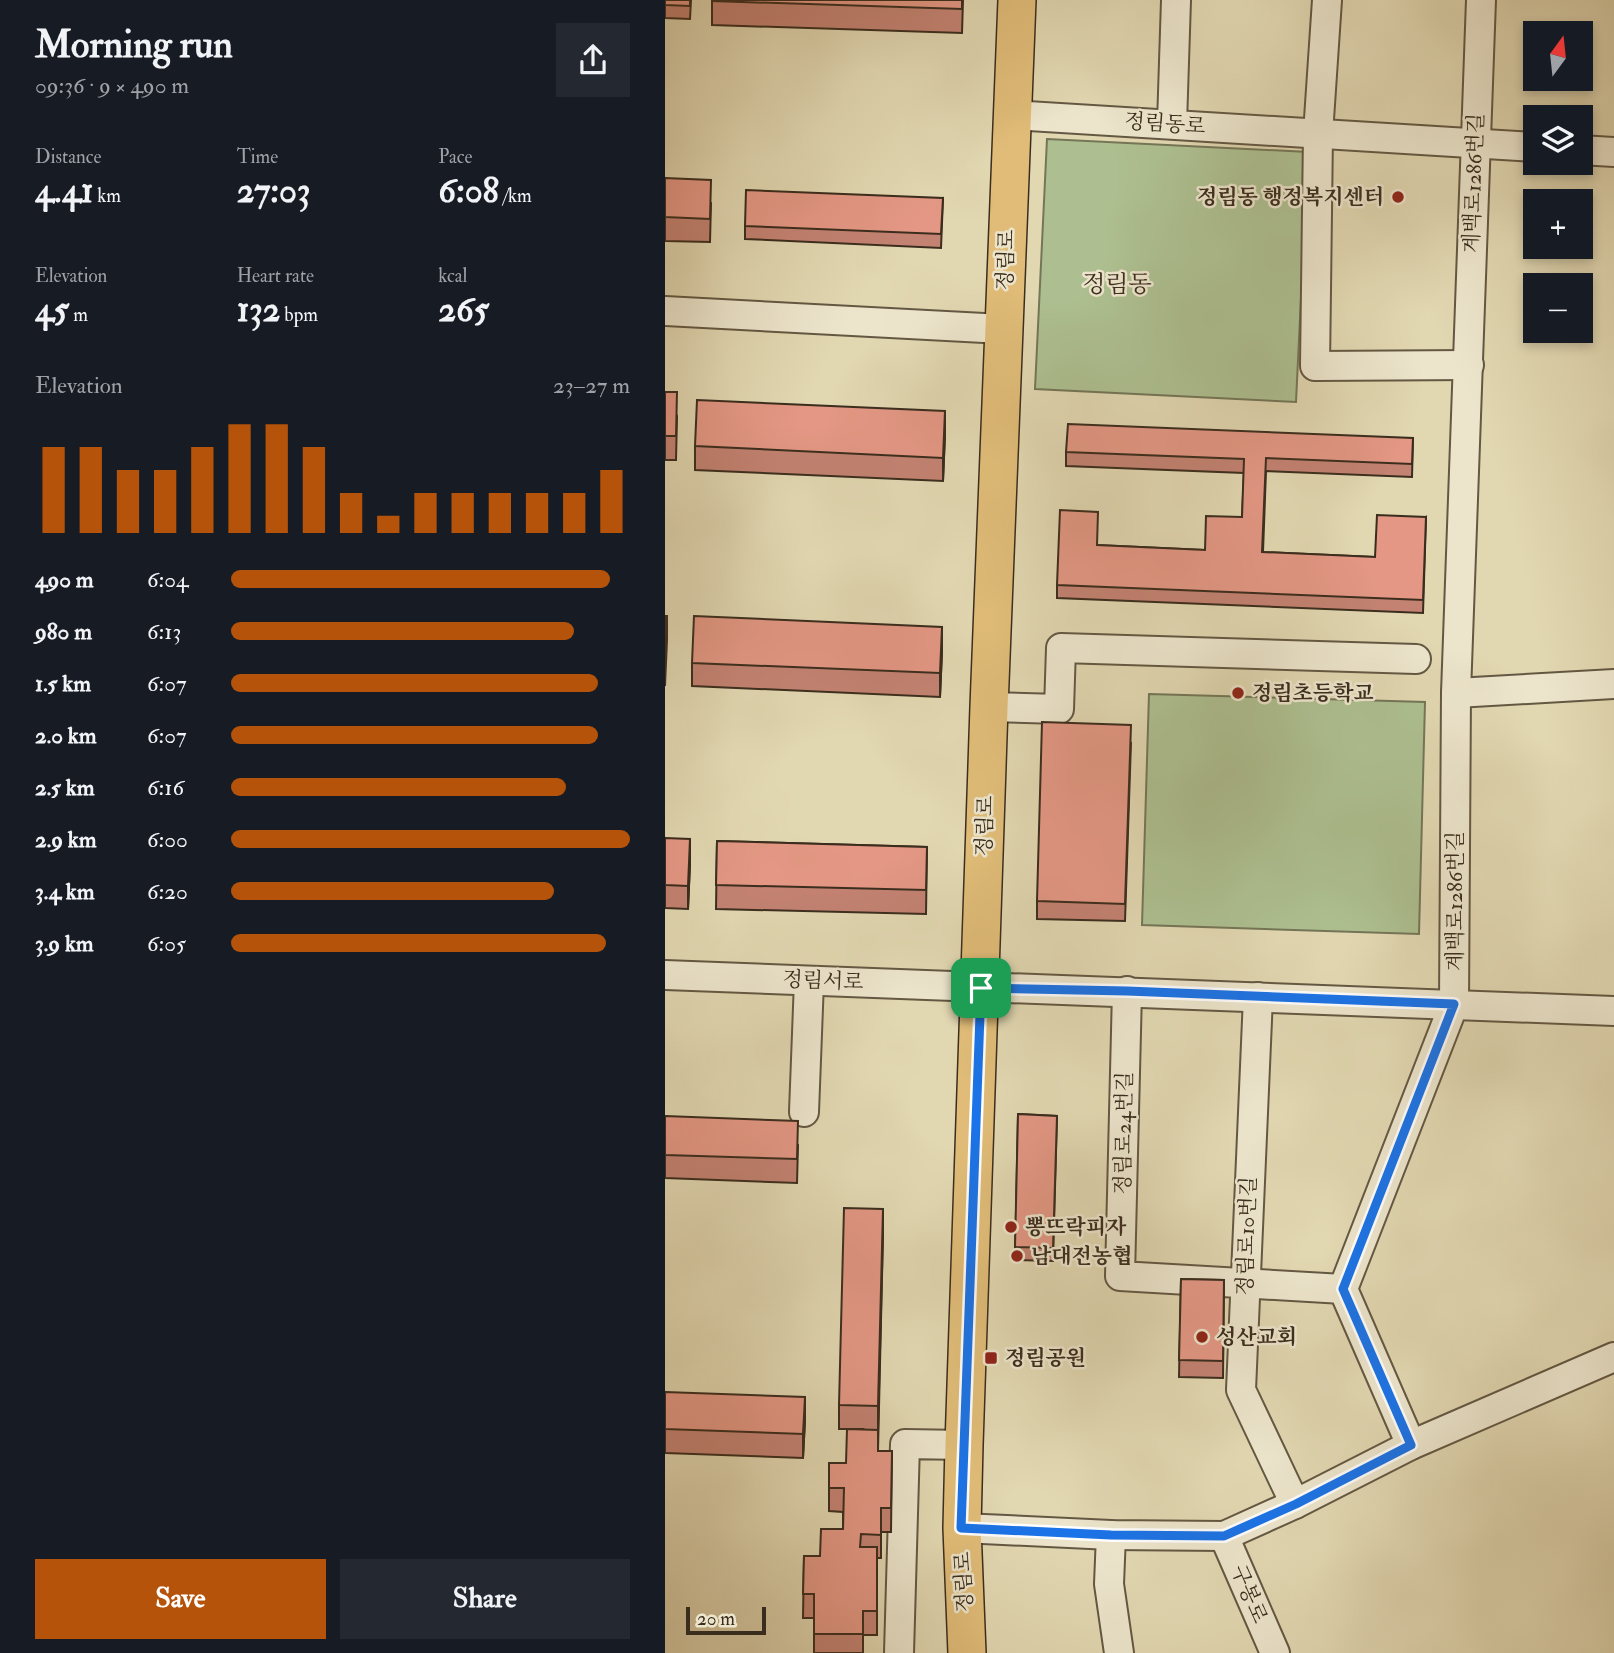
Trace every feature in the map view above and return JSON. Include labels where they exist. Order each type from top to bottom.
[{"type":"main road","name":"정림로","points":[[967,1653],[961,1528],[1017,0]]},
{"type":"street","points":[[1172,124],[1177,0]]},
{"type":"street","points":[[1327,0],[1318,134],[1315,366],[1469,365]]},
{"type":"street","name":"계백로1286번길","points":[[1343,1289],[1454,1004],[1456,693],[1481,0]]},
{"type":"street","name":"정림동로","points":[[1012,115],[1523,146]]},
{"type":"street","points":[[1593,151],[1614,152]]},
{"type":"street","points":[[665,311],[1003,329]]},
{"type":"street","points":[[989,707],[1059,709],[1061,649],[1416,659]]},
{"type":"street","points":[[1456,693],[1614,684]]},
{"type":"street","name":"정림서로","points":[[665,975],[981,988]]},
{"type":"street","points":[[804,1112],[809,981]]},
{"type":"street","points":[[981,988],[1127,991],[1614,1011]]},
{"type":"street","name":"정림로24번길","points":[[1127,991],[1120,1276],[1245,1284]]},
{"type":"street","name":"정림로10번길","points":[[1258,998],[1241,1390],[1296,1504]]},
{"type":"street","points":[[1245,1284],[1343,1289],[1411,1445]]},
{"type":"street","points":[[961,1528],[1111,1535],[1224,1536],[1296,1504],[1411,1445],[1614,1357]]},
{"type":"street","points":[[899,1653],[905,1444],[964,1445]]},
{"type":"street","points":[[1111,1535],[1109,1584],[1119,1653]]},
{"type":"street","name":"구봉로","points":[[1224,1536],[1275,1653]]},
{"type":"green space","points":[[1047,139],[1308,152],[1296,402],[1035,389]]},
{"type":"green space","points":[[1149,694],[1425,702],[1419,934],[1142,925]]},
{"type":"building","points":[[665,0],[690,0],[690,6],[665,5]]},
{"type":"building","points":[[962,0],[962,9],[712,1]]},
{"type":"building","points":[[665,178],[711,180],[710,219],[665,217]]},
{"type":"building","points":[[746,190],[943,198],[941,234],[745,226]]},
{"type":"building","points":[[665,392],[677,392],[676,436],[665,436]]},
{"type":"building","points":[[697,400],[945,411],[943,458],[695,446]]},
{"type":"building","points":[[1068,424],[1413,438],[1412,464],[1266,458],[1262,552],[1375,557],[1377,515],[1426,517],[1423,600],[1057,585],[1060,510],[1098,512],[1097,545],[1205,550],[1206,516],[1242,517],[1244,459],[1066,452]]},
{"type":"building","points":[[665,616],[667,616],[665,662]]},
{"type":"building","points":[[694,616],[942,627],[940,673],[692,663]]},
{"type":"building","points":[[1042,722],[1131,725],[1125,904],[1037,901]]},
{"type":"building","points":[[665,838],[690,839],[688,886],[665,885]]},
{"type":"building","points":[[717,841],[927,847],[926,890],[716,885]]},
{"type":"building","points":[[1018,1114],[1057,1116],[1053,1248],[1015,1247]]},
{"type":"building","points":[[665,1116],[798,1121],[797,1159],[665,1155]]},
{"type":"building","points":[[844,1208],[883,1209],[878,1406],[839,1405]]},
{"type":"building","name":"성산교회","points":[[1181,1279],[1224,1280],[1223,1361],[1179,1360]]},
{"type":"building","points":[[665,1392],[805,1397],[803,1434],[665,1429]]},
{"type":"building","points":[[847,1429],[878,1430],[878,1451],[892,1451],[891,1508],[881,1508],[881,1535],[861,1534],[860,1547],[877,1547],[877,1611],[863,1611],[863,1634],[814,1634],[814,1594],[803,1594],[804,1556],[820,1556],[821,1529],[843,1529],[844,1488],[829,1488],[829,1463],[846,1463]]},
{"type":"place","name":"정림동 행정복지센터","points":[[1398,197]]},
{"type":"place","name":"정림초등학교","points":[[1238,693]]},
{"type":"place","name":"뽕뜨락피자","points":[[1011,1227]]},
{"type":"place","name":"남대전농협","points":[[1017,1256]]},
{"type":"place","name":"성산교회","points":[[1202,1337]]},
{"type":"place","name":"정림공원","points":[[991,1358]]},
{"type":"district","name":"정림동","points":[[1117,284]]},
{"type":"route","points":[[981,988],[1454,1004],[1343,1289],[1411,1445],[1296,1504],[1224,1536],[1111,1535],[961,1528],[981,988]]}]
